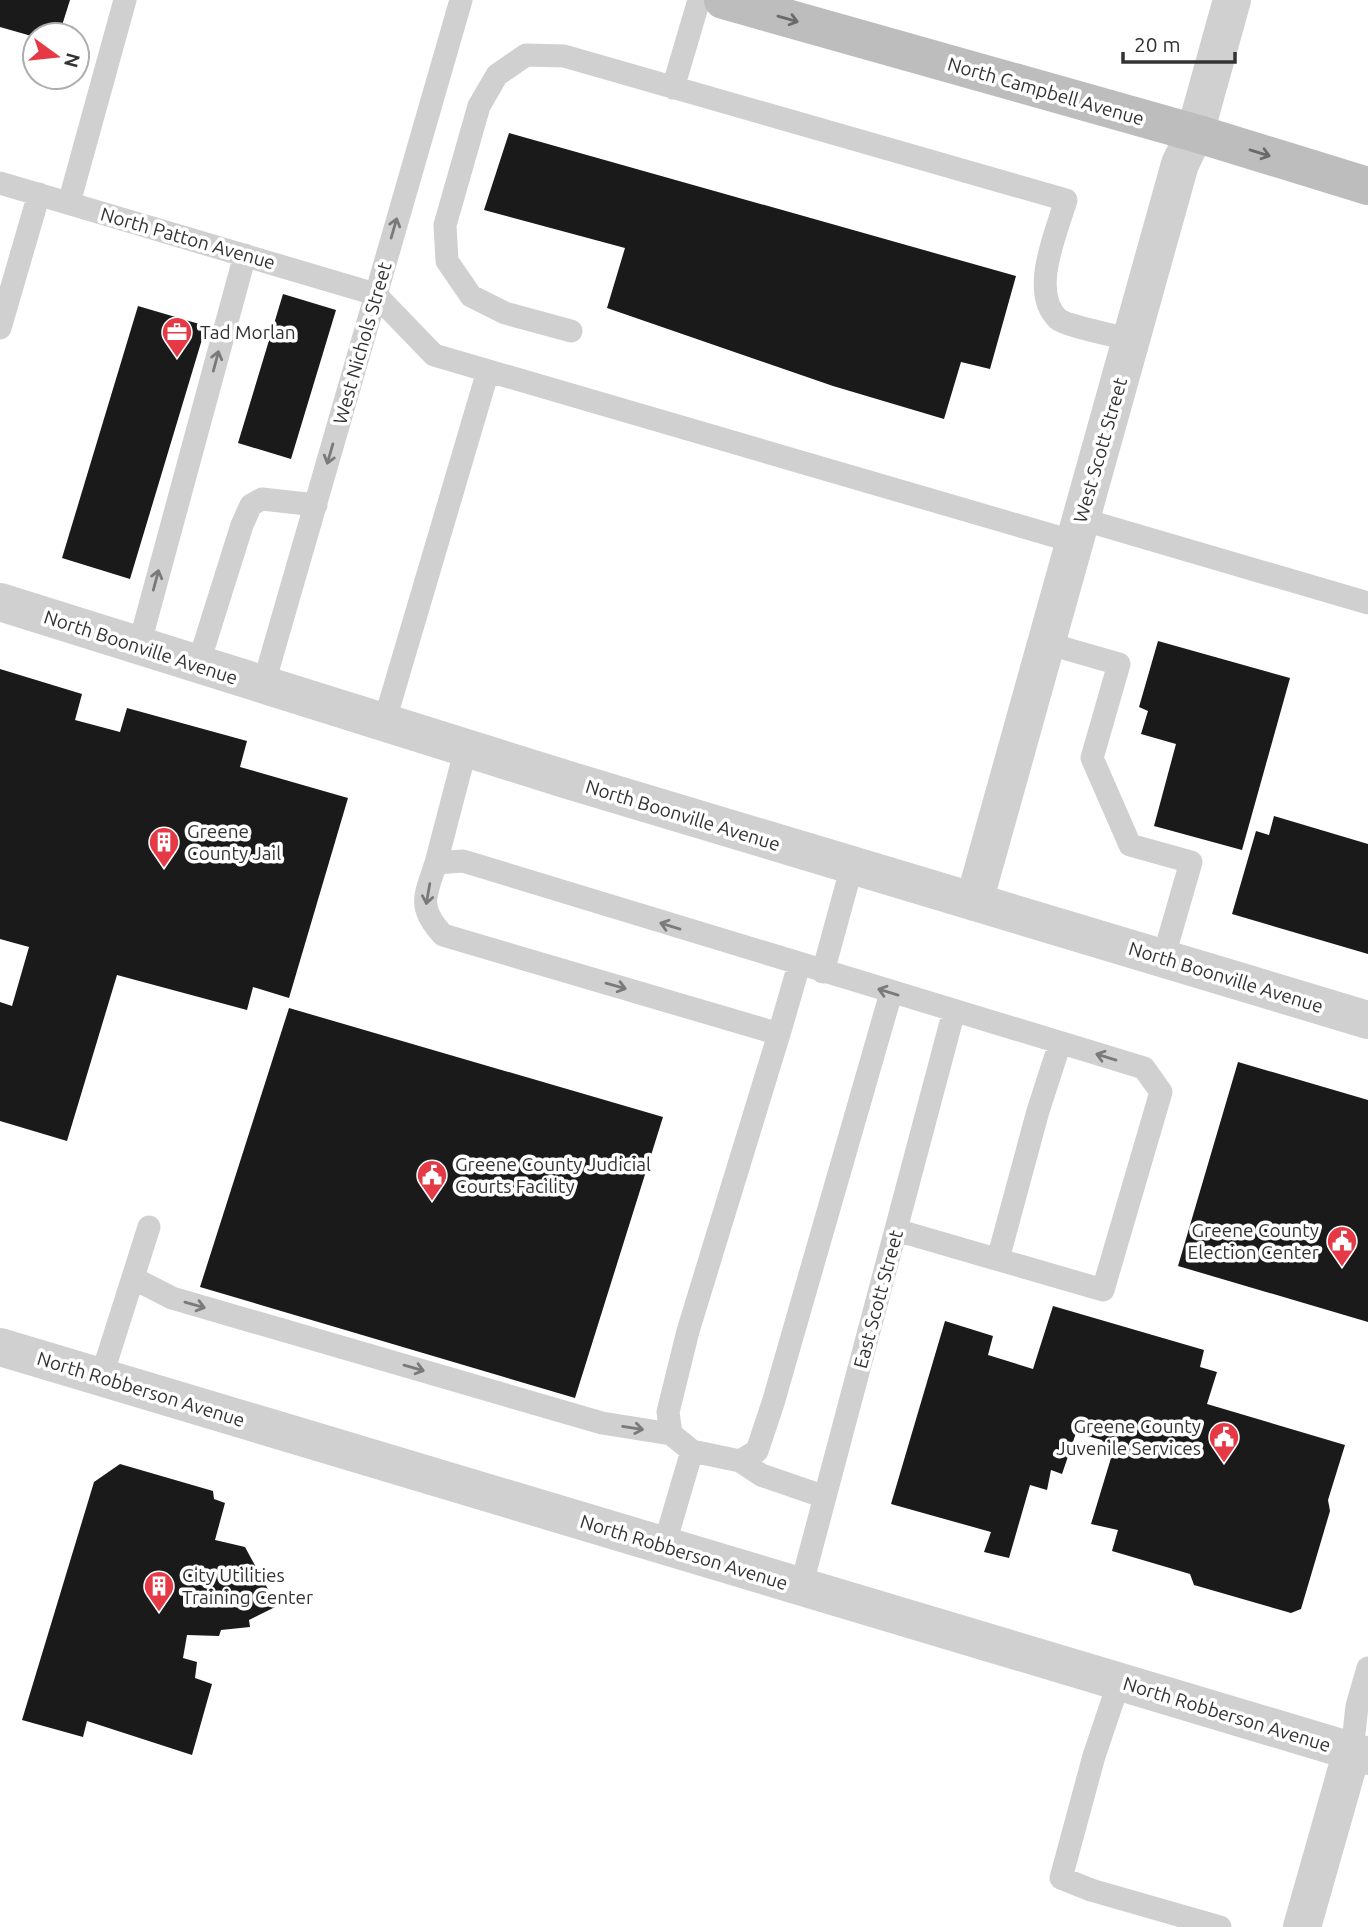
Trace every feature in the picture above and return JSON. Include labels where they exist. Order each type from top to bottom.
[{"type":"main road","name":"North Campbell Avenue","points":[[723,0],[1195,133],[1368,186]]},
{"type":"street","name":"West Scott Street","points":[[974,902],[1180,164],[1195,133],[1233,0]]},
{"type":"street","name":"North Boonville Avenue","points":[[0,602],[263,687],[1368,1020]]},
{"type":"street","name":"North Robberson Avenue","points":[[0,1347],[1360,1753]]},
{"type":"street","points":[[1302,1927],[1360,1753]]},
{"type":"lane","points":[[69,203],[125,0]]},
{"type":"lane","name":"West Nichols Street","points":[[263,687],[461,0]]},
{"type":"lane","points":[[673,88],[699,0]]},
{"type":"lane","points":[[571,331],[505,313],[471,296],[447,261],[445,225],[479,106],[497,75],[526,55],[564,56],[1066,200],[1044,276],[1048,304],[1060,320],[1131,340]]},
{"type":"lane","name":"North Patton Avenue","points":[[0,183],[376,294]]},
{"type":"lane","points":[[0,328],[39,194]]},
{"type":"lane","points":[[139,646],[245,256]]},
{"type":"lane","points":[[376,294],[434,355],[1078,530],[1368,603]]},
{"type":"lane","points":[[384,723],[488,371]]},
{"type":"lane","points":[[198,665],[242,525],[251,506],[262,499],[316,505]]},
{"type":"lane","points":[[1046,643],[1119,664],[1092,758],[1130,845],[1191,862],[1163,959]]},
{"type":"lane","points":[[466,748],[426,894],[425,911],[443,935],[779,1034]]},
{"type":"lane","points":[[436,863],[463,862],[1144,1068],[1161,1092],[1103,1290],[896,1230]]},
{"type":"lane","points":[[823,972],[852,866]]},
{"type":"lane","points":[[671,1434],[668,1412],[688,1331],[799,965]]},
{"type":"lane","points":[[740,1461],[757,1451],[773,1403],[891,993]]},
{"type":"lane","name":"East Scott Street","points":[[801,1587],[954,1011]]},
{"type":"lane","points":[[998,1259],[1038,1111],[1060,1043]]},
{"type":"lane","points":[[101,1378],[149,1227]]},
{"type":"lane","points":[[133,1278],[173,1298],[602,1423],[671,1434],[692,1451],[740,1461],[761,1475],[825,1497]]},
{"type":"lane","points":[[664,1546],[692,1451]]},
{"type":"lane","points":[[1360,1753],[1357,1706],[1368,1668]]},
{"type":"lane","points":[[1119,1682],[1094,1756],[1061,1878],[1091,1890],[1220,1927]]},
{"type":"building","points":[[0,0],[70,0],[63,21],[21,21],[21,33],[0,27]]},
{"type":"building","points":[[509,133],[1016,276],[990,369],[961,362],[944,419],[833,386],[607,308],[625,248],[484,210]]},
{"type":"building","points":[[283,294],[336,310],[291,459],[238,443]]},
{"type":"building","points":[[138,306],[206,326],[130,579],[62,558]]},
{"type":"building","points":[[1158,641],[1290,678],[1242,850],[1154,826],[1176,744],[1141,734],[1148,711],[1139,707]]},
{"type":"building","name":"Greene County Jail","points":[[0,669],[82,694],[75,720],[120,732],[127,708],[247,741],[240,767],[348,798],[289,998],[253,987],[247,1010],[117,975],[67,1141],[0,1121],[0,1002],[12,1006],[29,947],[0,939]]},
{"type":"building","points":[[1274,816],[1368,844],[1368,954],[1232,914],[1256,831],[1269,835]]},
{"type":"building","name":"Greene County Judicial Courts Facility","points":[[289,1008],[663,1117],[575,1398],[200,1287]]},
{"type":"building","points":[[1238,1062],[1368,1100],[1368,1322],[1178,1266]]},
{"type":"building","name":"Greene County Juvenile Services","points":[[1053,1306],[1204,1350],[1200,1367],[1217,1372],[1207,1404],[1345,1445],[1328,1500],[1330,1511],[1301,1609],[1291,1613],[1194,1585],[1190,1574],[1112,1551],[1118,1530],[1091,1524],[1111,1458],[1102,1440],[1076,1433],[1062,1474],[1051,1470],[1047,1490],[1030,1485],[1009,1558],[984,1552],[991,1532],[891,1504],[945,1321],[993,1336],[988,1355],[1033,1369]]},
{"type":"building","name":"City Utilities Training Center","points":[[120,1464],[213,1491],[214,1499],[225,1503],[215,1540],[245,1547],[277,1606],[249,1620],[250,1627],[221,1630],[219,1636],[187,1635],[183,1658],[197,1662],[195,1678],[212,1684],[192,1755],[87,1721],[83,1737],[22,1720],[94,1482]]},
{"type":"place","name":"Tad Morlan","points":[[177,359]]},
{"type":"place","name":"Greene County Jail","points":[[164,869]]},
{"type":"place","name":"Greene County Judicial Courts Facility","points":[[432,1202]]},
{"type":"place","name":"Greene County Election Center","points":[[1342,1268]]},
{"type":"place","name":"Greene County Juvenile Services","points":[[1224,1464]]},
{"type":"place","name":"City Utilities Training Center","points":[[159,1613]]}]
